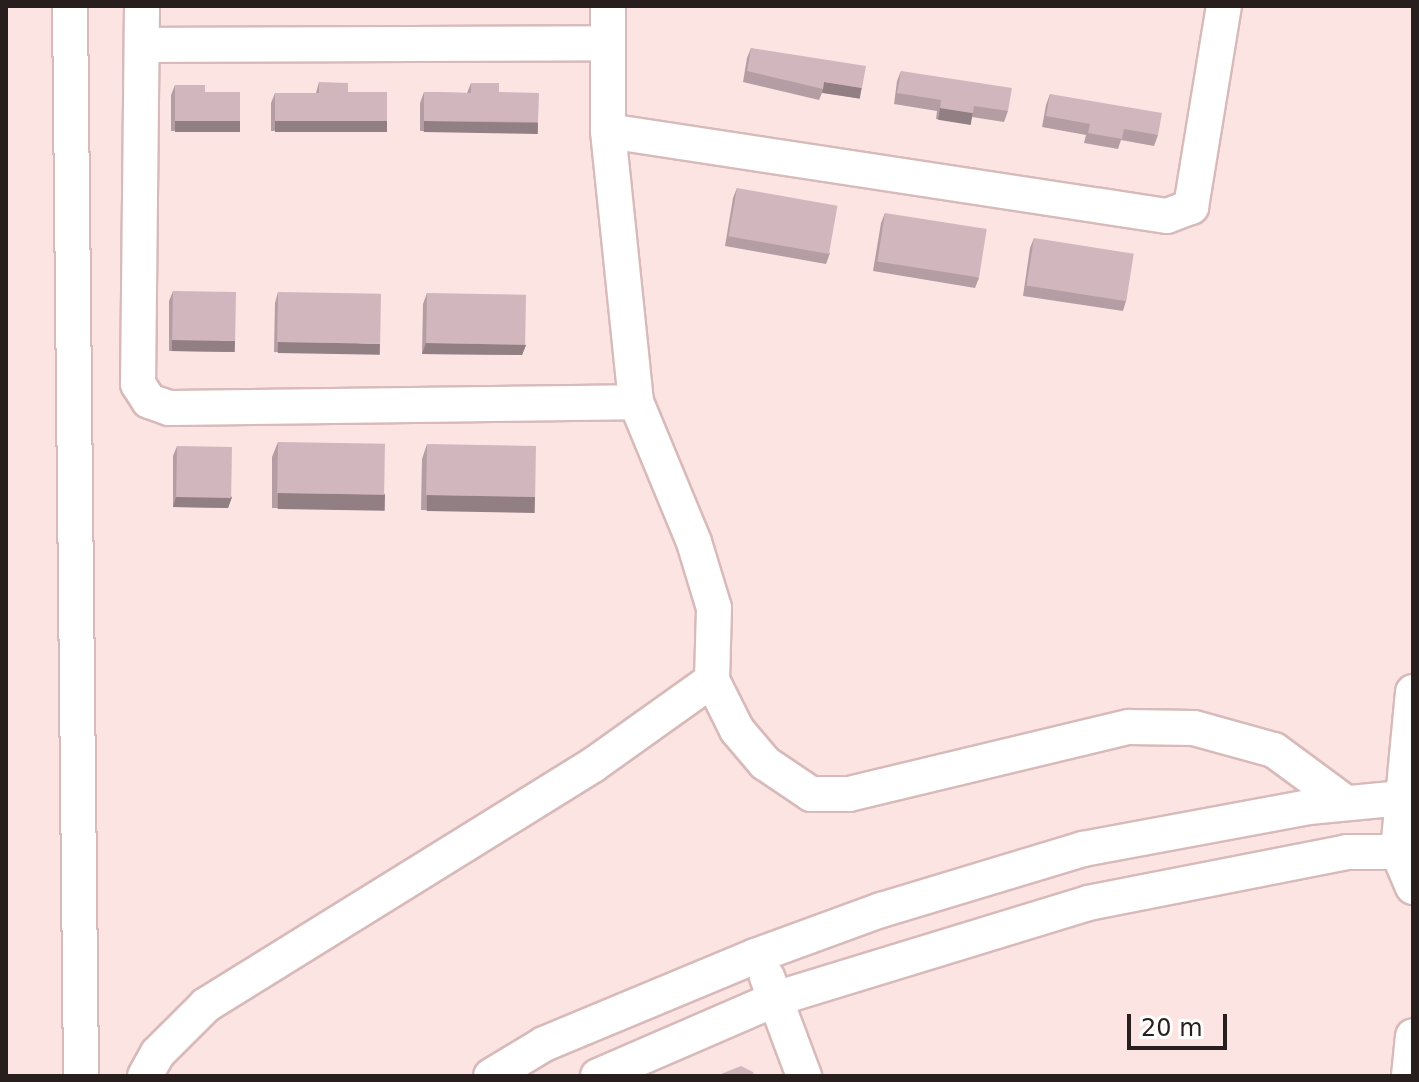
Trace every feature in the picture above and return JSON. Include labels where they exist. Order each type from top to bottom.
[{"type":"street","points":[[70,6],[81,1076]]},
{"type":"street","points":[[142,6],[138,384],[149,401],[169,408],[636,402]]},
{"type":"street","points":[[608,6],[604,43],[608,131],[636,402],[694,542],[714,608],[712,680],[737,730],[765,763],[811,794],[849,794],[1129,727],[1194,728],[1274,750],[1346,803]]},
{"type":"street","points":[[608,131],[1167,216],[1191,207],[1224,6]]},
{"type":"street","points":[[143,45],[604,43]]},
{"type":"street","points":[[145,1076],[158,1053],[206,1005],[593,765],[712,680]]},
{"type":"street","points":[[1413,692],[1405,852],[1413,887]]},
{"type":"street","points":[[491,1076],[544,1044],[755,956],[881,910],[1083,849],[1346,803],[1406,797]]},
{"type":"street","points":[[598,1076],[778,998],[1088,903],[1347,852],[1405,852]]},
{"type":"street","points":[[755,956],[778,998],[804,1076]]},
{"type":"street","points":[[1409,1076],[1413,1036]]},
{"type":"building","points":[[751,48],[866,66],[862,88],[824,82],[823,89],[747,71]]},
{"type":"building","points":[[901,71],[1012,88],[1008,111],[974,106],[973,113],[940,108],[941,100],[897,93]]},
{"type":"building","points":[[319,82],[348,83],[348,92],[387,92],[387,121],[275,121],[275,93],[319,93]]},
{"type":"building","points":[[471,83],[499,83],[499,92],[539,93],[538,122],[424,121],[424,92],[471,93]]},
{"type":"building","points":[[175,85],[205,85],[205,92],[240,92],[240,121],[175,121]]},
{"type":"building","points":[[1050,94],[1162,113],[1158,135],[1124,129],[1122,139],[1088,133],[1090,124],[1046,116]]},
{"type":"building","points":[[737,188],[837,206],[829,254],[728,236]]},
{"type":"building","points":[[885,213],[987,229],[979,278],[877,261]]},
{"type":"building","points":[[1034,238],[1134,254],[1126,301],[1026,285]]},
{"type":"building","points":[[173,291],[236,292],[235,341],[172,340]]},
{"type":"building","points":[[278,292],[381,294],[380,344],[277,342]]},
{"type":"building","points":[[427,293],[526,295],[525,345],[426,343]]},
{"type":"building","points":[[278,442],[385,444],[384,495],[277,493]]},
{"type":"building","points":[[427,444],[536,446],[535,497],[426,495]]},
{"type":"building","points":[[177,446],[232,447],[231,498],[176,497]]},
{"type":"building","points":[[741,1066],[753,1072],[754,1076],[716,1076]]}]
